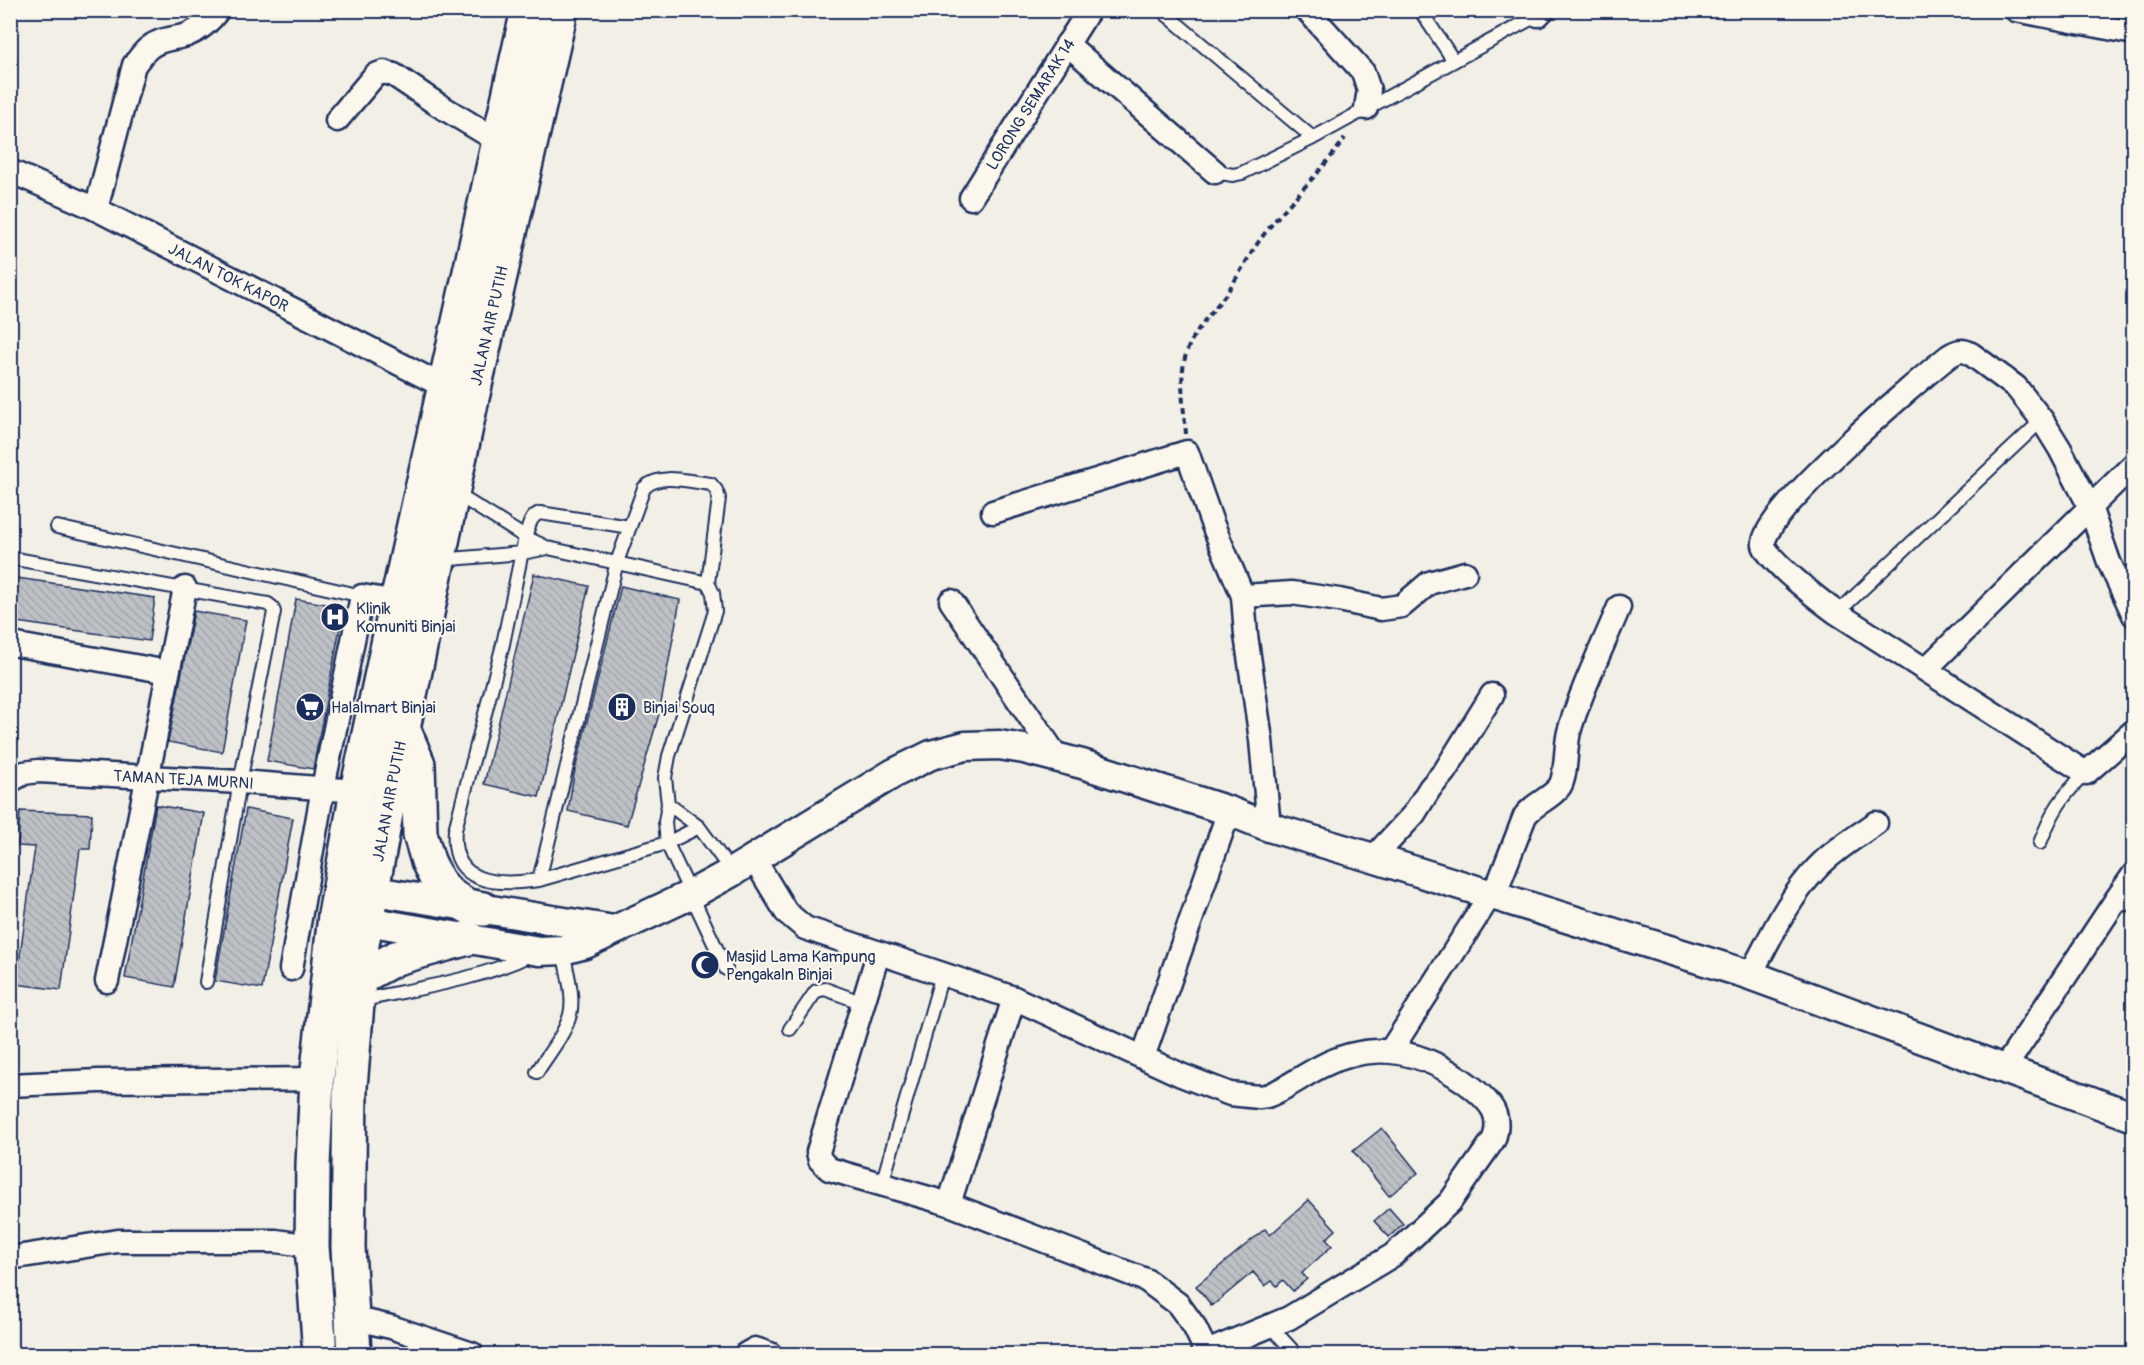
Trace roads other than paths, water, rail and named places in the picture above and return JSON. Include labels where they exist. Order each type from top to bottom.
[{"type":"main road","name":"JALAN AIR PUTIH","points":[[354,1354],[348,1247],[350,1088],[358,989],[353,903],[357,791],[528,10]]},
{"type":"main road","name":"JALAN AIR PUTIH","points":[[320,1354],[312,1246],[317,1079],[353,903],[403,728],[452,492],[561,10]]},
{"type":"main road","points":[[403,728],[418,764],[420,834],[428,861],[440,885],[448,894],[467,906],[483,909]]},
{"type":"main road","points":[[358,989],[396,958],[468,938]]},
{"type":"street","points":[[96,209],[134,65],[150,46],[195,31],[209,21],[218,10]]},
{"type":"street","name":"LORONG SEMARAK 14","points":[[971,198],[1089,10]]},
{"type":"street","points":[[1307,10],[1363,72],[1369,90],[1366,108]]},
{"type":"street","points":[[2016,10],[2133,33]]},
{"type":"street","points":[[1067,44],[1215,172]]},
{"type":"street","points":[[337,120],[375,75],[384,72],[394,75],[527,159]]},
{"type":"street","name":"JALAN TOK KAPOR","points":[[10,171],[96,209],[445,387]]},
{"type":"street","points":[[2133,615],[2109,562],[2090,507],[2042,420],[2016,387],[1971,354],[1963,351],[1957,351],[1949,356],[1864,428],[1784,508],[1763,540],[1766,550],[1808,591],[1837,613],[2086,774],[2133,731]]},
{"type":"street","points":[[993,512],[1187,452],[1212,523],[1243,596],[1269,827]]},
{"type":"street","points":[[1926,669],[2133,464]]},
{"type":"street","points":[[1243,596],[1292,592],[1380,609],[1402,606],[1429,583],[1465,573]]},
{"type":"street","points":[[107,981],[185,588]]},
{"type":"street","points":[[291,969],[323,788],[362,596],[397,602]]},
{"type":"street","points":[[951,601],[1057,757]]},
{"type":"street","points":[[1391,1050],[1500,880],[1525,816],[1529,810],[1552,794],[1562,783],[1573,721],[1619,608]]},
{"type":"street","points":[[12,644],[168,672]]},
{"type":"street","points":[[1373,858],[1414,814],[1430,788],[1445,771],[1492,695]]},
{"type":"street","points":[[353,903],[468,938],[551,950],[585,944],[692,894],[884,778],[931,755],[965,746],[999,745],[1057,757],[1269,827],[1750,975],[2133,1117]]},
{"type":"street","name":"TAMAN TEJA MURNI","points":[[10,781],[24,773],[38,771],[148,776],[357,791]]},
{"type":"street","points":[[1143,1057],[1229,812]]},
{"type":"street","points":[[1750,975],[1797,892],[1817,868],[1841,847],[1876,823]]},
{"type":"street","points":[[743,865],[794,921],[805,928],[1014,998],[1230,1094],[1259,1097],[1277,1092],[1334,1060],[1364,1052],[1391,1050],[1403,1052],[1446,1070],[1478,1092],[1488,1102],[1498,1118],[1498,1128],[1494,1139],[1450,1202],[1393,1255],[1289,1318],[1205,1354],[1194,1326],[1178,1304],[1146,1280],[950,1204],[829,1169],[820,1160],[818,1152],[878,954]]},
{"type":"street","points":[[2004,1069],[2125,899],[2133,874]]},
{"type":"street","points":[[353,903],[483,909],[614,930]]},
{"type":"street","points":[[950,1204],[1014,998]]},
{"type":"street","points":[[10,1085],[99,1081],[317,1079]]},
{"type":"street","points":[[10,1257],[118,1241],[276,1241],[312,1246]]},
{"type":"street","points":[[352,1318],[391,1327],[472,1354]]},
{"type":"street","points":[[746,1354],[755,1349],[770,1354]]},
{"type":"lane","points":[[1161,10],[1313,138]]},
{"type":"lane","points":[[1420,10],[1454,61]]},
{"type":"lane","points":[[1215,172],[1233,175],[1242,173],[1313,138],[1539,12]]},
{"type":"lane","points":[[1837,613],[2042,420]]},
{"type":"lane","points":[[539,880],[617,561],[644,488],[650,482],[660,479],[711,484],[719,498],[708,583],[713,593],[715,612],[669,756],[665,778],[668,804],[665,822],[667,843],[726,969]]},
{"type":"lane","points":[[452,492],[525,537],[549,548],[617,561],[708,583]]},
{"type":"lane","points":[[630,527],[540,513],[531,519],[525,537],[503,644],[455,830],[456,857],[474,877],[501,883],[517,883],[539,880],[667,843],[699,826]]},
{"type":"lane","points":[[57,527],[362,596]]},
{"type":"lane","points":[[438,560],[522,553],[549,548]]},
{"type":"lane","points":[[10,558],[185,588],[268,604],[272,607],[273,612],[240,782],[206,982]]},
{"type":"lane","points":[[2040,843],[2051,814],[2068,791],[2086,774]]},
{"type":"lane","points":[[668,804],[699,826],[743,865]]},
{"type":"lane","points":[[358,989],[475,976],[551,950],[571,998],[570,1014],[564,1030],[537,1072]]},
{"type":"lane","points":[[882,1184],[942,975]]},
{"type":"lane","points":[[790,1029],[816,991],[825,989],[863,1003]]},
{"type":"lane","points":[[1270,1326],[1296,1354]]},
{"type":"place","name":"Klinik Komuniti Binjai","points":[[335,617]]},
{"type":"place","name":"Halalmart Binjai","points":[[310,707]]},
{"type":"place","name":"Binjai Souq","points":[[622,707]]},
{"type":"place","name":"Masjid Lama Kampung Pengakaln Binjai","points":[[705,965]]}]
